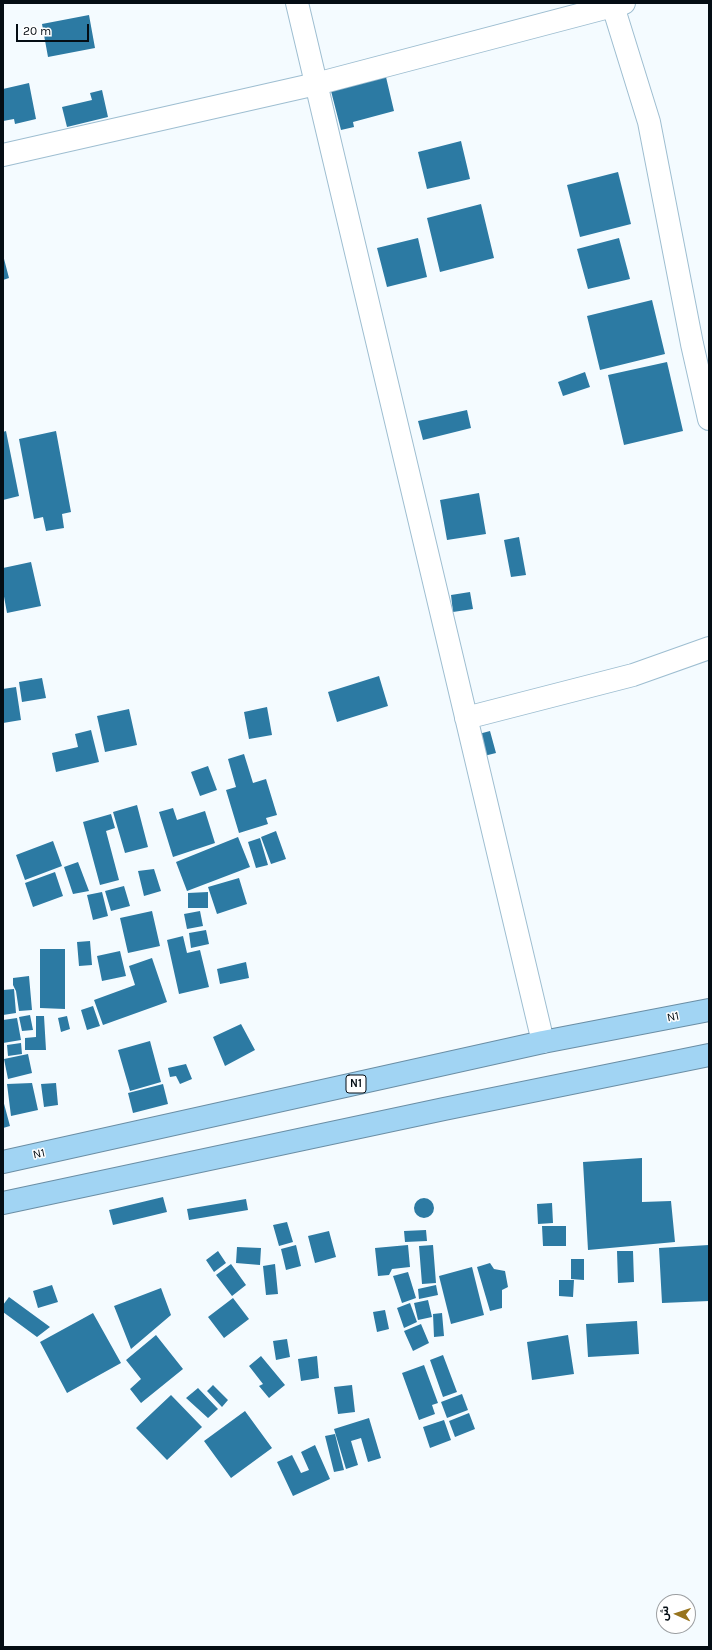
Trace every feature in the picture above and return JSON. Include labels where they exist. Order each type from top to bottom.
[{"type":"highway","name":"N1","points":[[3,1162],[543,1042],[709,1010]]},
{"type":"highway","points":[[3,1203],[709,1055]]},
{"type":"street","points":[[297,3],[543,1042]]},
{"type":"street","points":[[3,155],[316,84],[618,4],[649,122],[692,344],[709,419]]},
{"type":"street","points":[[466,718],[633,675],[709,648]]},
{"type":"building","points":[[89,15],[95,48],[48,57],[42,24]]},
{"type":"building","points":[[386,77],[394,111],[353,122],[354,127],[341,130],[331,91]]},
{"type":"building","points":[[29,83],[36,119],[15,124],[14,119],[3,121],[3,89]]},
{"type":"building","points":[[102,90],[108,117],[67,127],[62,107],[92,100],[90,93]]},
{"type":"building","points":[[461,141],[470,179],[427,189],[418,152]]},
{"type":"building","points":[[618,172],[631,224],[580,237],[567,185]]},
{"type":"building","points":[[481,204],[494,258],[440,272],[427,218]]},
{"type":"building","points":[[418,238],[427,277],[387,287],[377,248]]},
{"type":"building","points":[[619,238],[630,279],[588,289],[577,249]]},
{"type":"building","points":[[3,255],[9,278],[3,280]]},
{"type":"building","points":[[652,300],[665,354],[600,370],[587,316]]},
{"type":"building","points":[[667,362],[683,431],[624,445],[608,375]]},
{"type":"building","points":[[585,372],[590,387],[563,396],[558,382]]},
{"type":"building","points":[[467,410],[471,428],[423,440],[418,421]]},
{"type":"building","points":[[6,431],[19,496],[3,500],[3,432]]},
{"type":"building","points":[[56,431],[71,512],[62,514],[64,528],[46,531],[43,517],[34,519],[19,439]]},
{"type":"building","points":[[479,493],[486,534],[447,540],[440,500]]},
{"type":"building","points":[[519,537],[526,575],[511,577],[504,540]]},
{"type":"building","points":[[31,562],[41,606],[7,613],[3,591],[3,568]]},
{"type":"building","points":[[470,592],[473,609],[453,612],[451,595]]},
{"type":"building","points":[[379,676],[388,706],[337,722],[328,692]]},
{"type":"building","points":[[42,678],[46,698],[22,702],[19,682]]},
{"type":"building","points":[[16,687],[21,720],[3,723],[3,689]]},
{"type":"building","points":[[267,707],[272,735],[249,739],[244,712]]},
{"type":"building","points":[[129,709],[137,745],[105,752],[97,716]]},
{"type":"building","points":[[91,730],[99,762],[56,772],[52,753],[78,747],[75,734]]},
{"type":"building","points":[[490,731],[496,753],[480,757],[475,735]]},
{"type":"building","points":[[244,754],[253,783],[266,779],[277,815],[266,818],[268,824],[239,833],[226,790],[236,787],[228,759]]},
{"type":"building","points":[[208,766],[217,790],[200,796],[191,772]]},
{"type":"building","points":[[137,805],[148,847],[125,853],[113,812]]},
{"type":"building","points":[[173,808],[177,820],[205,811],[215,843],[173,857],[159,812]]},
{"type":"building","points":[[111,814],[115,828],[106,831],[119,880],[100,885],[83,822]]},
{"type":"building","points":[[276,831],[286,859],[271,864],[261,837]]},
{"type":"building","points":[[238,837],[250,867],[187,891],[176,862]]},
{"type":"building","points":[[260,838],[268,865],[256,868],[248,842]]},
{"type":"building","points":[[53,841],[62,866],[25,880],[16,855]]},
{"type":"building","points":[[78,862],[89,891],[73,894],[64,867]]},
{"type":"building","points":[[154,869],[161,891],[144,896],[138,871]]},
{"type":"building","points":[[55,872],[63,896],[33,907],[25,883]]},
{"type":"building","points":[[239,878],[247,904],[217,914],[208,887]]},
{"type":"building","points":[[124,886],[130,906],[111,911],[105,891]]},
{"type":"building","points":[[102,892],[108,916],[93,920],[87,895]]},
{"type":"building","points":[[208,892],[208,908],[188,908],[188,893]]},
{"type":"building","points":[[152,911],[160,946],[128,953],[120,918]]},
{"type":"building","points":[[200,911],[203,926],[187,929],[184,914]]},
{"type":"building","points":[[206,930],[209,944],[191,948],[189,933]]},
{"type":"building","points":[[183,936],[187,953],[200,950],[209,987],[179,994],[167,940]]},
{"type":"building","points":[[90,941],[92,965],[79,966],[77,942]]},
{"type":"building","points":[[40,949],[65,949],[65,1009],[40,1008]]},
{"type":"building","points":[[120,951],[126,976],[102,981],[97,956]]},
{"type":"building","points":[[152,958],[167,1002],[103,1025],[94,1000],[135,985],[129,966]]},
{"type":"building","points":[[246,962],[249,978],[220,984],[217,969]]},
{"type":"building","points":[[29,976],[32,1010],[19,1011],[16,991],[13,985],[13,978]]},
{"type":"building","points":[[14,989],[16,1013],[3,1015],[3,990]]},
{"type":"building","points":[[93,1006],[100,1026],[87,1030],[81,1010]]},
{"type":"building","points":[[30,1015],[33,1030],[22,1031],[19,1017]]},
{"type":"building","points":[[36,1016],[44,1016],[46,1050],[25,1050],[25,1038],[36,1037]]},
{"type":"building","points":[[67,1016],[70,1029],[61,1032],[58,1018]]},
{"type":"building","points":[[17,1018],[21,1040],[3,1043],[3,1020]]},
{"type":"building","points":[[241,1024],[255,1050],[225,1066],[213,1037]]},
{"type":"building","points":[[150,1041],[161,1082],[130,1091],[118,1050]]},
{"type":"building","points":[[21,1043],[22,1054],[8,1056],[7,1045]]},
{"type":"building","points":[[28,1054],[32,1073],[8,1079],[4,1059]]},
{"type":"building","points":[[186,1064],[192,1079],[180,1084],[176,1076],[170,1077],[168,1068]]},
{"type":"building","points":[[32,1083],[38,1110],[11,1116],[7,1084]]},
{"type":"building","points":[[56,1083],[58,1105],[44,1107],[41,1084]]},
{"type":"building","points":[[163,1084],[168,1104],[133,1113],[128,1093]]},
{"type":"building","points":[[3,1100],[10,1126],[3,1128]]},
{"type":"building","points":[[642,1158],[642,1202],[671,1201],[675,1242],[588,1250],[583,1162]]},
{"type":"building","points":[[163,1197],[167,1212],[113,1225],[109,1210]]},
{"type":"building","points":[[424,1198],[431,1201],[434,1208],[431,1215],[424,1218],[417,1215],[414,1208],[417,1201]]},
{"type":"building","points":[[246,1199],[248,1210],[189,1220],[187,1209]]},
{"type":"building","points":[[552,1203],[553,1223],[538,1224],[537,1204]]},
{"type":"building","points":[[287,1222],[293,1242],[279,1246],[273,1225]]},
{"type":"building","points":[[542,1226],[566,1226],[566,1246],[543,1246]]},
{"type":"building","points":[[426,1230],[427,1241],[405,1242],[404,1231]]},
{"type":"building","points":[[329,1231],[336,1257],[315,1263],[308,1236]]},
{"type":"building","points":[[296,1245],[301,1266],[286,1270],[281,1249]]},
{"type":"building","points":[[408,1245],[410,1267],[392,1269],[389,1275],[378,1276],[375,1248]]},
{"type":"building","points":[[433,1245],[436,1283],[422,1284],[419,1246]]},
{"type":"building","points":[[709,1245],[709,1301],[662,1303],[659,1248]]},
{"type":"building","points":[[237,1247],[261,1248],[260,1265],[236,1263]]},
{"type":"building","points":[[218,1251],[226,1263],[214,1272],[206,1260]]},
{"type":"building","points":[[617,1251],[633,1251],[634,1282],[618,1283]]},
{"type":"building","points":[[571,1259],[584,1259],[584,1280],[571,1279]]},
{"type":"building","points":[[490,1263],[494,1269],[505,1271],[508,1287],[502,1290],[502,1308],[490,1311],[477,1267]]},
{"type":"building","points":[[231,1264],[246,1285],[232,1296],[216,1275]]},
{"type":"building","points":[[275,1264],[278,1294],[266,1295],[263,1266]]},
{"type":"building","points":[[472,1267],[484,1315],[451,1324],[439,1276]]},
{"type":"building","points":[[408,1272],[416,1298],[402,1303],[393,1276]]},
{"type":"building","points":[[559,1280],[574,1280],[573,1297],[559,1296]]},
{"type":"building","points":[[52,1285],[58,1302],[38,1308],[33,1291]]},
{"type":"building","points":[[436,1285],[438,1295],[419,1299],[418,1289]]},
{"type":"building","points":[[161,1288],[171,1315],[131,1349],[114,1306]]},
{"type":"building","points":[[9,1297],[50,1327],[37,1337],[3,1312],[3,1305]]},
{"type":"building","points":[[233,1298],[249,1319],[224,1338],[208,1317]]},
{"type":"building","points":[[428,1300],[432,1317],[418,1320],[414,1303]]},
{"type":"building","points":[[410,1303],[417,1322],[404,1328],[397,1308]]},
{"type":"building","points":[[385,1310],[389,1329],[377,1332],[373,1312]]},
{"type":"building","points":[[93,1313],[121,1363],[67,1393],[40,1342]]},
{"type":"building","points":[[442,1313],[444,1336],[434,1337],[433,1314]]},
{"type":"building","points":[[637,1321],[639,1354],[588,1357],[586,1324]]},
{"type":"building","points":[[421,1324],[429,1343],[413,1351],[404,1331]]},
{"type":"building","points":[[156,1335],[183,1369],[141,1403],[130,1389],[141,1379],[126,1360]]},
{"type":"building","points":[[568,1335],[574,1374],[532,1380],[527,1342]]},
{"type":"building","points":[[287,1339],[290,1357],[276,1360],[273,1341]]},
{"type":"building","points":[[443,1355],[457,1392],[443,1397],[430,1360]]},
{"type":"building","points":[[261,1356],[285,1385],[269,1398],[259,1386],[263,1384],[249,1366]]},
{"type":"building","points":[[317,1356],[319,1378],[301,1381],[298,1359]]},
{"type":"building","points":[[424,1365],[438,1403],[432,1405],[435,1414],[419,1420],[402,1373]]},
{"type":"building","points":[[213,1385],[228,1400],[222,1407],[207,1391]]},
{"type":"building","points":[[352,1385],[355,1412],[338,1414],[334,1387]]},
{"type":"building","points":[[198,1388],[218,1409],[208,1418],[186,1398]]},
{"type":"building","points":[[462,1394],[468,1410],[447,1418],[441,1402]]},
{"type":"building","points":[[171,1395],[202,1427],[167,1460],[136,1428]]},
{"type":"building","points":[[245,1411],[272,1448],[231,1478],[204,1441]]},
{"type":"building","points":[[469,1413],[475,1429],[455,1437],[449,1421]]},
{"type":"building","points":[[369,1418],[381,1458],[368,1462],[361,1438],[351,1441],[358,1465],[346,1469],[334,1429]]},
{"type":"building","points":[[444,1420],[451,1440],[430,1448],[423,1427]]},
{"type":"building","points":[[335,1434],[344,1470],[334,1472],[325,1436]]},
{"type":"building","points":[[315,1445],[330,1479],[293,1496],[277,1462],[292,1455],[301,1473],[309,1470],[301,1452]]}]
